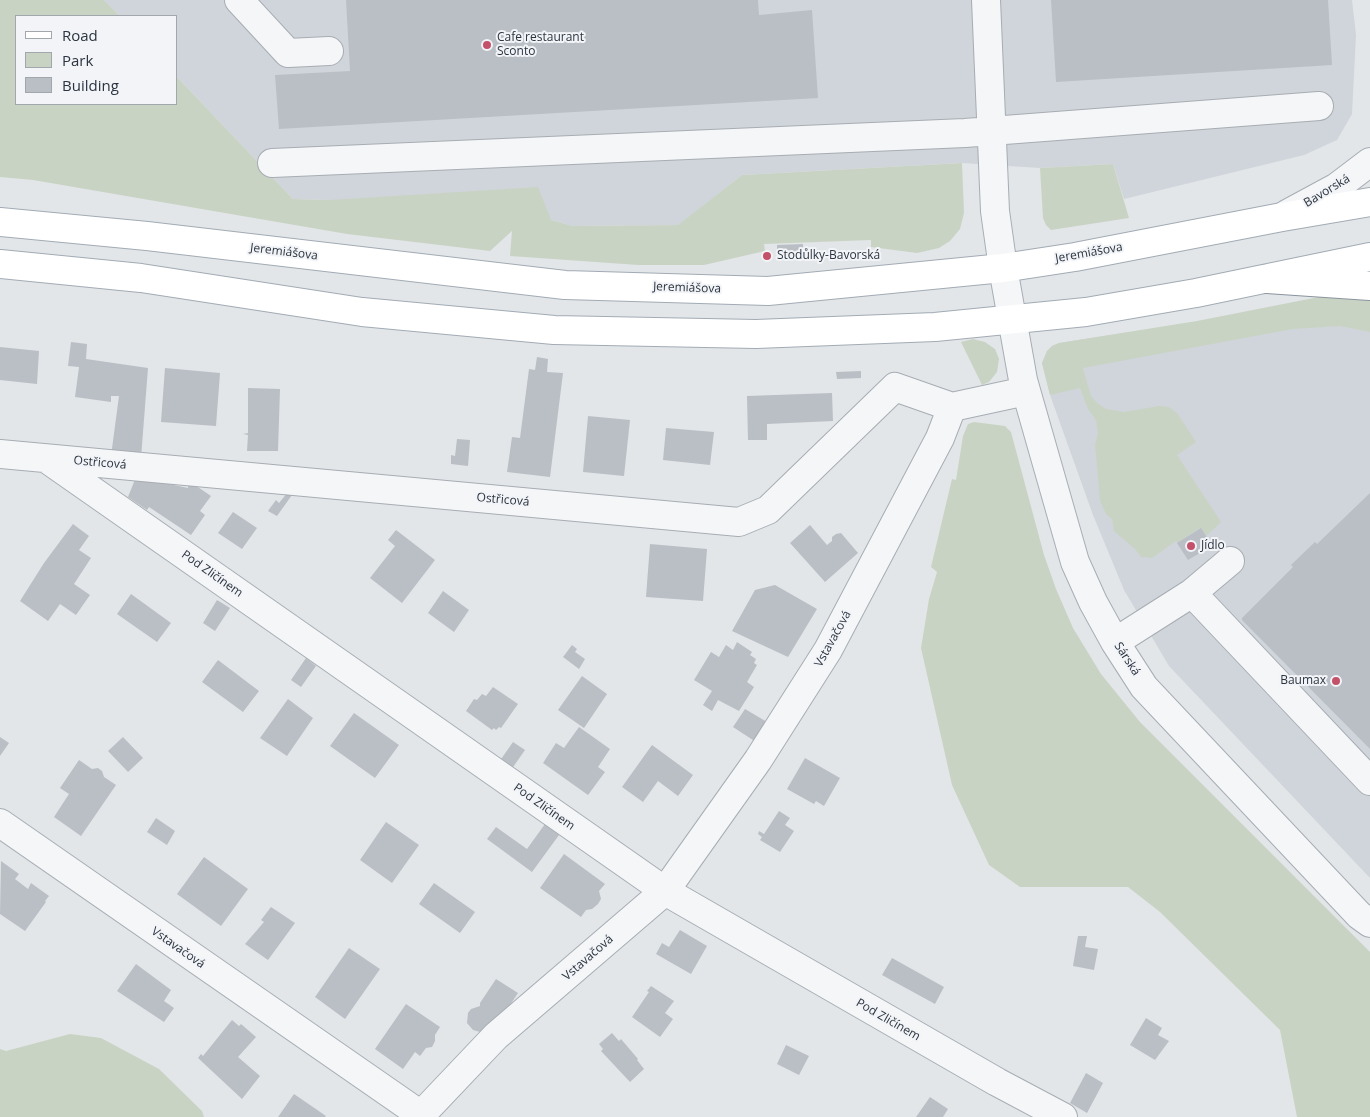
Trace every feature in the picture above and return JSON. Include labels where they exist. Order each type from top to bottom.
[{"type":"main road","name":"Jeremiášova","points":[[0,222],[147,236],[565,285],[768,291],[1003,268],[1082,256],[1370,202]]},
{"type":"main road","points":[[0,264],[141,278],[362,312],[554,330],[756,334],[935,327],[1013,320],[1145,303],[1370,257]]},
{"type":"main road","points":[[1266,279],[1370,286]]},
{"type":"street","points":[[239,0],[288,53],[329,51]]},
{"type":"street","name":"Sárská","points":[[986,0],[995,211],[1003,268],[1026,391],[1075,562],[1093,602],[1115,642],[1144,687],[1359,915],[1370,923]]},
{"type":"street","points":[[272,162],[993,131],[1319,106]]},
{"type":"street","name":"Bavorská","points":[[1282,217],[1337,187],[1370,162]]},
{"type":"street","name":"Ostřicová","points":[[0,454],[739,522],[768,510],[896,388],[952,407]]},
{"type":"street","points":[[952,407],[1026,391]]},
{"type":"street","name":"Vstavačová","points":[[0,823],[421,1115],[496,1036],[665,892],[758,760],[828,650],[940,438],[952,407]]},
{"type":"street","name":"Pod Zličínem","points":[[47,459],[665,892],[997,1082],[1063,1117]]},
{"type":"street","points":[[1115,642],[1192,593],[1230,562]]},
{"type":"street","points":[[1192,593],[1370,781]]},
{"type":"shaded area","points":[[104,0],[1352,0],[1356,35],[1352,114],[1337,140],[1304,155],[1124,199],[1113,164],[1040,168],[962,163],[742,175],[679,225],[573,226],[551,220],[329,200],[293,199],[178,78],[178,15],[119,15]]},
{"type":"shaded area","points":[[1370,295],[1370,878],[1169,666],[1124,590],[1093,515],[1050,395],[1042,363],[1047,351],[1059,343]]},
{"type":"green space","points":[[0,0],[104,0],[119,15],[15,15],[15,105],[178,105],[178,78],[293,199],[329,200],[538,187],[551,220],[573,226],[678,225],[742,175],[962,163],[964,213],[960,229],[950,241],[939,248],[917,253],[871,247],[871,240],[764,244],[765,251],[704,265],[638,265],[510,256],[512,231],[490,251],[347,234],[33,180],[0,177]]},
{"type":"green space","points":[[1113,164],[1129,218],[1051,230],[1046,225],[1043,218],[1040,168]]},
{"type":"green space","points":[[1339,293],[1370,295],[1370,332],[1340,326],[1293,329],[1083,368],[1091,396],[1106,409],[1124,412],[1159,406],[1169,407],[1177,413],[1196,442],[1177,455],[1221,522],[1206,536],[1200,528],[1177,543],[1176,541],[1152,558],[1141,557],[1135,549],[1114,531],[1112,519],[1106,514],[1100,501],[1095,445],[1098,433],[1096,420],[1088,409],[1080,388],[1050,395],[1042,363],[1047,351],[1059,343],[1197,321]]},
{"type":"green space","points":[[973,339],[985,342],[995,349],[999,359],[997,372],[989,382],[982,385],[961,342]]},
{"type":"green space","points":[[974,422],[1005,426],[1011,432],[1044,555],[1056,589],[1073,628],[1101,674],[1140,722],[1370,952],[1370,1117],[1297,1117],[1280,1030],[1160,912],[1128,887],[1020,887],[989,865],[952,785],[921,648],[929,599],[937,572],[931,567],[952,479],[956,480],[963,436],[968,424]]},
{"type":"green space","points":[[70,1034],[101,1038],[159,1069],[202,1111],[204,1117],[0,1117],[0,1049],[6,1051]]},
{"type":"building","points":[[346,0],[758,0],[759,15],[812,10],[818,98],[279,129],[275,75],[350,71]]},
{"type":"building","points":[[1051,0],[1328,0],[1332,65],[1056,82]]},
{"type":"building","points":[[803,244],[803,253],[777,254],[777,245]]},
{"type":"building","points":[[71,342],[87,344],[86,359],[148,368],[141,458],[111,456],[119,396],[111,396],[111,402],[75,397],[79,367],[68,366]]},
{"type":"building","points":[[0,347],[39,351],[37,384],[0,380]]},
{"type":"building","points":[[537,357],[548,359],[547,372],[563,373],[550,477],[507,472],[512,437],[520,438],[529,369],[535,370]]},
{"type":"building","points":[[165,368],[220,373],[216,426],[161,422]]},
{"type":"building","points":[[861,371],[861,378],[837,379],[836,372]]},
{"type":"building","points":[[248,388],[280,389],[278,451],[247,451],[248,435],[243,434],[248,433]]},
{"type":"building","points":[[832,393],[833,421],[767,424],[767,440],[748,440],[747,396]]},
{"type":"building","points":[[588,416],[630,420],[624,476],[583,472]]},
{"type":"building","points":[[666,428],[714,432],[710,465],[663,460]]},
{"type":"building","points":[[457,439],[470,440],[468,466],[451,464],[451,455],[455,456]]},
{"type":"building","points":[[136,477],[188,488],[189,481],[211,496],[200,511],[205,515],[191,535],[149,507],[147,510],[128,497]]},
{"type":"building","points":[[288,492],[292,495],[277,516],[268,511],[276,500],[279,503]]},
{"type":"building","name":"Baumax","points":[[1370,493],[1370,749],[1242,618],[1293,567],[1291,565],[1315,542],[1317,544]]},
{"type":"building","points":[[233,512],[257,528],[242,549],[218,533]]},
{"type":"building","points":[[73,524],[89,536],[79,550],[91,558],[74,584],[90,595],[76,615],[60,604],[48,621],[20,601],[44,563]]},
{"type":"building","points":[[810,525],[827,545],[832,541],[832,537],[841,533],[858,553],[825,582],[790,543]]},
{"type":"building","name":"Jídlo","points":[[1201,528],[1210,542],[1198,550],[1200,553],[1188,560],[1177,543]]},
{"type":"building","points":[[396,530],[435,560],[402,603],[370,578],[395,546],[388,540]]},
{"type":"building","points":[[650,544],[707,549],[703,601],[646,597]]},
{"type":"building","points":[[775,585],[817,609],[788,657],[732,631],[755,590]]},
{"type":"building","points":[[443,591],[469,610],[454,632],[428,613]]},
{"type":"building","points":[[131,594],[171,623],[157,642],[117,614]]},
{"type":"building","points":[[217,600],[230,608],[215,631],[203,623]]},
{"type":"building","points":[[737,642],[752,652],[750,655],[756,659],[754,663],[757,665],[747,682],[754,687],[739,711],[718,700],[712,711],[703,705],[712,691],[694,680],[711,652],[719,657],[726,645],[733,650]]},
{"type":"building","points":[[572,645],[577,649],[575,652],[585,659],[579,669],[563,657]]},
{"type":"building","points":[[306,658],[316,666],[301,687],[291,680]]},
{"type":"building","points":[[218,660],[259,691],[243,712],[202,682]]},
{"type":"building","points":[[582,676],[607,694],[584,728],[558,710]]},
{"type":"building","points":[[493,687],[518,704],[501,728],[499,727],[496,730],[494,728],[492,730],[466,711],[474,699],[477,700],[482,694],[486,696]]},
{"type":"building","points":[[288,699],[313,718],[287,756],[260,738]]},
{"type":"building","points":[[745,709],[767,722],[756,742],[733,727]]},
{"type":"building","points":[[354,713],[399,745],[375,778],[330,746]]},
{"type":"building","points":[[579,727],[610,749],[598,767],[605,772],[588,795],[543,763],[556,743],[564,748]]},
{"type":"building","points":[[0,737],[9,743],[0,756]]},
{"type":"building","points":[[123,737],[143,758],[128,772],[108,751]]},
{"type":"building","points":[[513,742],[525,750],[511,770],[499,762]]},
{"type":"building","points":[[652,745],[693,775],[678,796],[658,781],[643,802],[622,787]]},
{"type":"building","points":[[805,758],[840,778],[824,806],[816,801],[814,804],[787,789]]},
{"type":"building","points":[[79,760],[92,769],[98,768],[102,771],[104,777],[116,785],[81,836],[54,817],[69,794],[60,788]]},
{"type":"building","points":[[779,811],[790,818],[785,825],[794,831],[780,852],[760,840],[762,837],[758,834],[759,831],[764,834]]},
{"type":"building","points":[[156,818],[175,831],[167,845],[147,832]]},
{"type":"building","points":[[386,822],[419,845],[392,883],[360,860]]},
{"type":"building","points":[[545,824],[559,835],[532,872],[487,839],[496,827],[527,849]]},
{"type":"building","points":[[564,854],[605,884],[599,891],[601,899],[598,904],[592,909],[586,910],[581,917],[540,888]]},
{"type":"building","points":[[204,857],[248,889],[221,926],[177,894]]},
{"type":"building","points":[[1,861],[19,874],[15,879],[28,889],[31,883],[49,896],[25,931],[0,914]]},
{"type":"building","points":[[434,883],[475,912],[460,933],[419,904]]},
{"type":"building","points":[[271,907],[295,923],[268,960],[245,944],[264,922],[261,920]]},
{"type":"building","points":[[680,930],[707,946],[691,974],[656,954],[662,943],[669,947]]},
{"type":"building","points":[[1078,936],[1087,936],[1085,947],[1098,949],[1094,970],[1073,966]]},
{"type":"building","points":[[349,948],[380,969],[345,1019],[315,997]]},
{"type":"building","points":[[892,958],[944,987],[935,1004],[882,975]]},
{"type":"building","points":[[136,964],[171,990],[164,1001],[174,1008],[164,1022],[117,991]]},
{"type":"building","points":[[496,979],[518,993],[504,1014],[501,1013],[492,1020],[486,1030],[480,1032],[473,1030],[467,1023],[468,1013],[471,1009],[480,1006],[480,1003]]},
{"type":"building","points":[[651,986],[674,1001],[665,1013],[673,1019],[660,1037],[632,1017]]},
{"type":"building","points":[[406,1004],[440,1027],[435,1035],[432,1047],[426,1048],[420,1056],[415,1052],[403,1069],[375,1049]]},
{"type":"building","points":[[1146,1018],[1162,1028],[1158,1035],[1169,1041],[1155,1060],[1130,1045]]},
{"type":"building","points":[[232,1020],[239,1026],[241,1024],[256,1037],[238,1057],[260,1076],[242,1099],[198,1058],[201,1054],[203,1056]]},
{"type":"building","points":[[612,1033],[619,1041],[621,1039],[644,1069],[630,1082],[601,1051],[603,1049],[599,1044]]},
{"type":"building","points":[[786,1045],[809,1056],[799,1075],[777,1064]]},
{"type":"building","points":[[1086,1073],[1103,1083],[1087,1113],[1070,1103]]},
{"type":"building","points":[[294,1094],[326,1116],[278,1117]]},
{"type":"building","points":[[930,1097],[948,1109],[943,1117],[916,1117]]},
{"type":"place","name":"Cafe restaurant Sconto","points":[[487,45]]},
{"type":"place","name":"Stodůlky-Bavorská","points":[[767,256]]},
{"type":"place","name":"Jídlo","points":[[1191,546]]},
{"type":"place","name":"Baumax","points":[[1336,681]]}]
